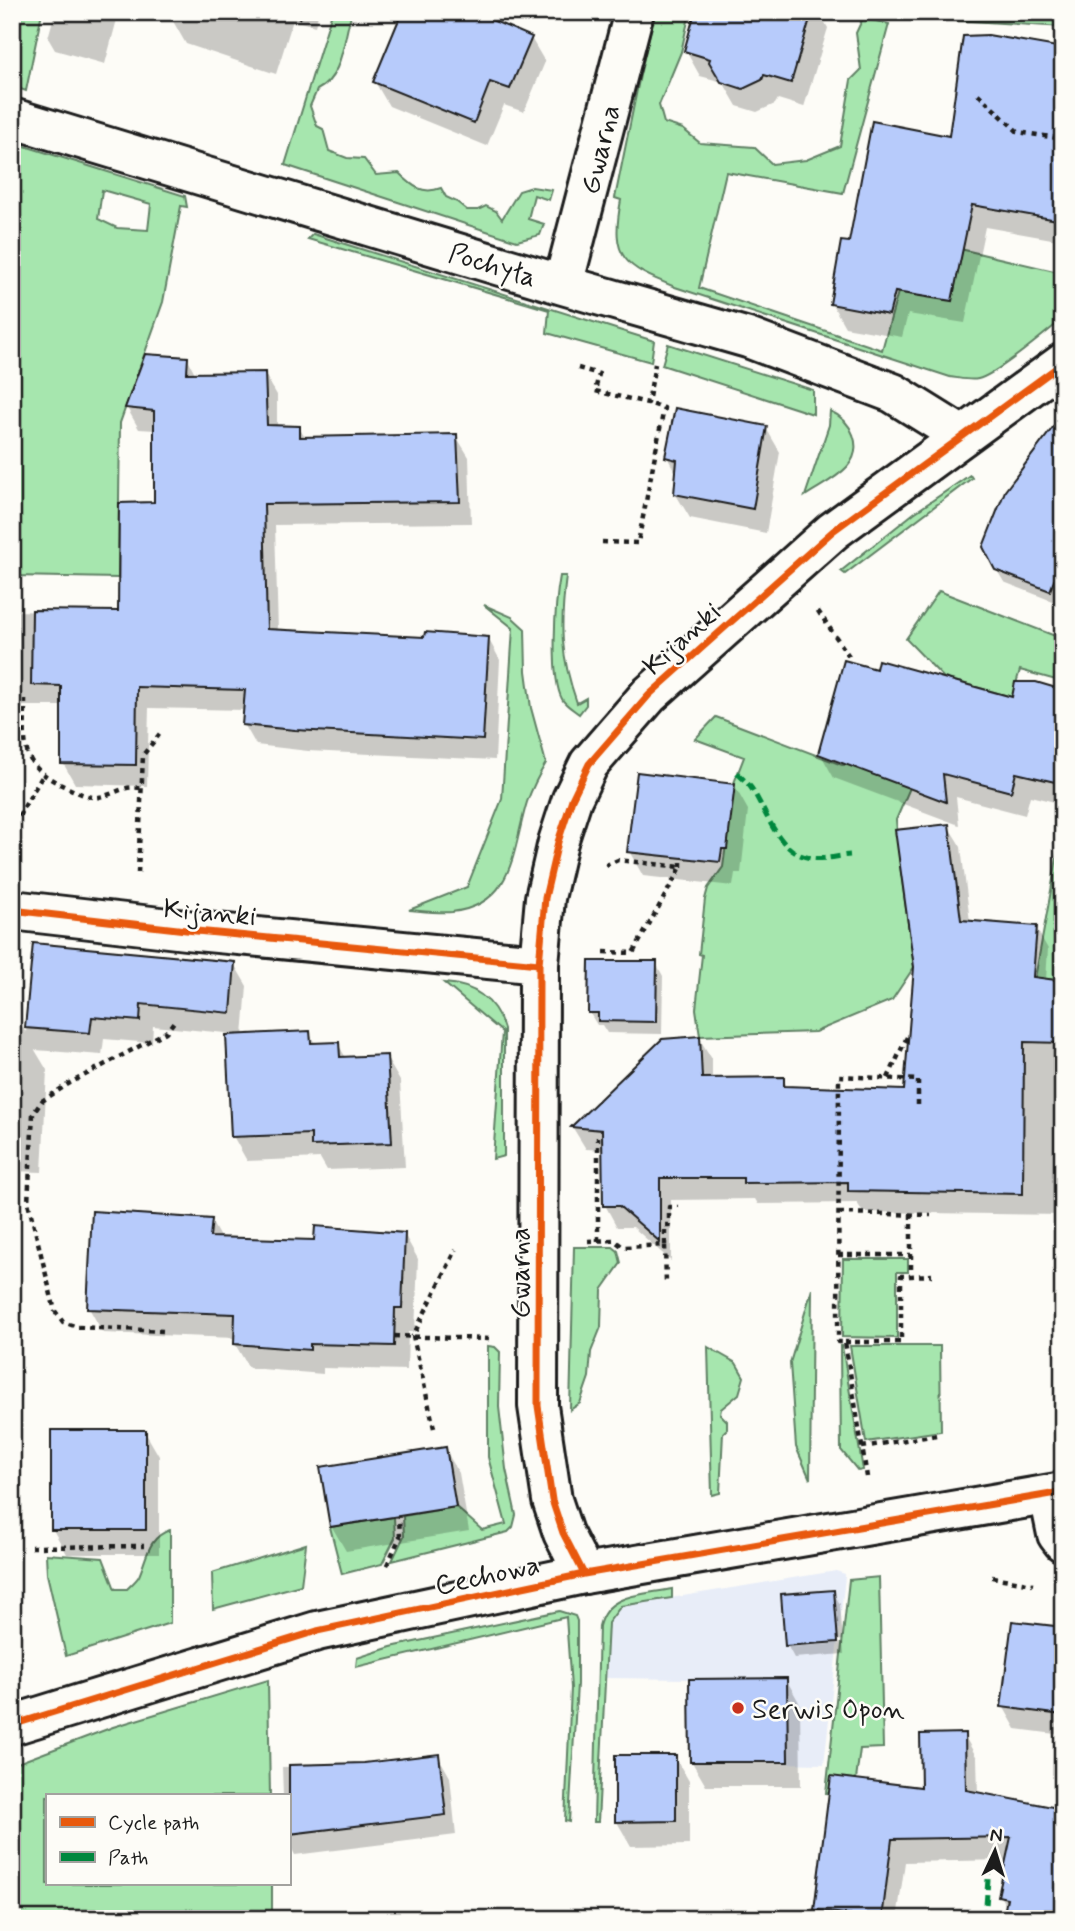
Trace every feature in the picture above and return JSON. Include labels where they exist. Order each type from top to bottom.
[{"type":"street","name":"Gwarna","points":[[563,285],[634,12]]},
{"type":"street","name":"Pochyła","points":[[12,118],[563,285],[748,338],[893,393],[962,436]]},
{"type":"street","name":"Kijanki","points":[[12,910],[186,930],[539,964],[545,898],[558,842],[572,799],[589,764],[649,695],[833,531],[1063,363]]},
{"type":"street","name":"Gwarna","points":[[539,964],[538,1406],[552,1500],[563,1533],[584,1574]]},
{"type":"street","name":"Cechowa","points":[[12,1725],[317,1631],[584,1574],[1056,1494]]},
{"type":"street","points":[[1056,1494],[1057,1534],[1063,1542]]},
{"type":"path","points":[[298,18],[306,12]]},
{"type":"path","points":[[978,94],[1018,132],[1063,139]]},
{"type":"path","points":[[648,403],[656,363]]},
{"type":"path","points":[[578,368],[598,374],[595,391],[664,408],[638,543],[602,542]]},
{"type":"path","points":[[818,610],[849,656]]},
{"type":"path","points":[[25,699],[27,756],[34,768],[43,775],[79,793],[97,798],[129,786],[141,788]]},
{"type":"path","points":[[138,883],[142,755],[162,731]]},
{"type":"path","points":[[12,822],[15,822],[43,775]]},
{"type":"path","points":[[604,951],[633,953],[681,867],[681,857]]},
{"type":"path","points":[[605,866],[618,860],[681,867]]},
{"type":"path","points":[[163,1331],[77,1327],[63,1322],[55,1311],[28,1202],[33,1114],[42,1101],[70,1083],[166,1032],[176,1019]]},
{"type":"path","points":[[888,1077],[907,1037]]},
{"type":"path","points":[[918,1105],[918,1080],[839,1076],[838,1342],[901,1342],[901,1276],[932,1275]]},
{"type":"path","points":[[598,1137],[598,1241]]},
{"type":"path","points":[[666,1284],[664,1224],[669,1225],[669,1207],[678,1207]]},
{"type":"path","points":[[839,1213],[931,1215]]},
{"type":"path","points":[[911,1214],[911,1276]]},
{"type":"path","points":[[586,1241],[614,1240],[623,1247],[665,1245]]},
{"type":"path","points":[[434,1427],[412,1336],[456,1250]]},
{"type":"path","points":[[838,1255],[911,1255]]},
{"type":"path","points":[[394,1336],[498,1339]]},
{"type":"path","points":[[845,1342],[866,1469]]},
{"type":"path","points":[[862,1447],[937,1436]]},
{"type":"path","points":[[387,1563],[400,1537],[399,1517]]},
{"type":"path","points":[[31,1547],[144,1546]]},
{"type":"path","points":[[992,1577],[1039,1585]]},
{"type":"shaded area","points":[[836,1571],[845,1574],[845,1577],[824,1764],[735,1762],[735,1758],[690,1759],[688,1679],[606,1678],[608,1623],[621,1606]]},
{"type":"green space","points":[[12,12],[42,12],[26,91],[12,86]]},
{"type":"green space","points":[[332,12],[352,12],[338,66],[326,84],[317,90],[310,106],[317,126],[323,129],[329,151],[347,158],[364,159],[376,175],[399,173],[408,182],[423,190],[441,188],[446,197],[467,210],[478,210],[486,206],[496,211],[502,219],[519,191],[532,187],[552,190],[549,200],[534,195],[528,219],[544,224],[540,235],[517,241],[285,165]]},
{"type":"green space","points":[[655,12],[690,12],[681,52],[659,105],[664,123],[683,129],[700,143],[754,147],[772,164],[806,160],[840,146],[851,80],[861,70],[856,33],[863,18],[889,24],[843,193],[726,172],[699,288],[882,350],[913,238],[1063,273],[1063,319],[996,370],[972,380],[950,377],[675,287],[633,266],[620,248],[618,220],[621,200],[615,198]]},
{"type":"green space","points":[[893,12],[1063,12],[1063,27],[892,16]]},
{"type":"green space","points":[[12,142],[185,196],[187,207],[181,206],[163,302],[120,423],[118,578],[12,576]],"holes":[[[102,190],[151,204],[148,230],[117,228],[98,219]]]},
{"type":"green space","points":[[313,234],[654,341],[651,362],[547,333],[549,310],[308,239]]},
{"type":"green space","points":[[668,344],[813,390],[813,414],[662,365]]},
{"type":"green space","points":[[830,411],[849,427],[855,451],[843,471],[805,496],[829,425]]},
{"type":"green space","points":[[970,475],[972,478],[845,574],[841,571],[914,513]]},
{"type":"green space","points":[[560,576],[566,576],[562,626],[567,670],[577,703],[586,698],[586,705],[579,714],[562,699],[556,674],[555,621]]},
{"type":"green space","points":[[939,591],[1063,639],[1063,682],[1020,670],[1012,697],[944,678],[906,639]]},
{"type":"green space","points":[[484,605],[512,617],[525,629],[526,671],[531,708],[546,763],[529,797],[508,872],[499,887],[473,907],[452,912],[409,910],[467,887],[502,799],[513,628]]},
{"type":"green space","points":[[716,717],[842,765],[913,760],[908,774],[909,790],[896,820],[914,967],[892,1000],[815,1032],[700,1036],[696,1009],[705,899],[708,888],[723,867],[734,783],[744,757],[695,739]]},
{"type":"green space","points":[[1063,825],[1063,985],[1062,981],[1035,978]]},
{"type":"green space","points":[[444,983],[465,987],[482,996],[495,1009],[504,1029],[504,1156],[493,1159],[502,1032]]},
{"type":"green space","points":[[574,1247],[613,1247],[618,1251],[621,1263],[602,1290],[601,1327],[591,1352],[589,1377],[580,1403],[570,1410]]},
{"type":"green space","points":[[843,1259],[908,1259],[908,1272],[897,1272],[897,1338],[842,1337]]},
{"type":"green space","points":[[812,1289],[810,1479],[796,1447],[790,1363]]},
{"type":"green space","points":[[488,1346],[495,1347],[500,1352],[499,1407],[506,1469],[516,1515],[513,1527],[508,1532],[392,1561],[404,1536],[403,1516],[456,1507],[482,1530],[506,1524],[488,1457]]},
{"type":"green space","points":[[840,1346],[863,1470],[858,1471],[841,1450]]},
{"type":"green space","points":[[850,1346],[940,1346],[941,1431],[866,1442]]},
{"type":"green space","points":[[708,1347],[736,1363],[744,1377],[739,1394],[721,1409],[720,1414],[727,1421],[727,1429],[723,1433],[720,1493],[712,1495]]},
{"type":"green space","points":[[394,1517],[395,1538],[382,1564],[342,1574],[330,1527]]},
{"type":"green space","points":[[170,1530],[170,1623],[66,1656],[47,1574],[46,1554],[103,1558],[115,1589],[127,1589],[139,1576],[153,1543]]},
{"type":"green space","points":[[306,1544],[301,1585],[213,1609],[212,1573]]},
{"type":"green space","points":[[879,1577],[883,1748],[860,1749],[854,1795],[826,1793],[849,1580]]},
{"type":"green space","points":[[672,1589],[672,1598],[621,1606],[608,1623],[598,1822],[594,1822],[599,1626],[603,1615],[618,1601]]},
{"type":"green space","points":[[559,1611],[575,1616],[577,1621],[577,1684],[569,1822],[565,1821],[571,1688],[566,1617],[356,1667],[357,1658],[391,1647]]},
{"type":"green space","points":[[268,1680],[270,1794],[46,1794],[46,1885],[272,1885],[272,1919],[12,1919],[12,1765],[113,1727]]},
{"type":"building","points":[[402,12],[473,12],[532,37],[510,89],[490,82],[474,123],[373,82]]},
{"type":"building","points":[[695,12],[812,12],[791,83],[764,75],[762,80],[743,89],[721,82],[709,62],[710,59],[684,51]]},
{"type":"building","points":[[988,35],[1063,48],[1063,221],[972,205],[952,301],[895,292],[889,315],[830,304],[841,241],[849,242],[872,121],[949,136],[963,36]]},
{"type":"building","points":[[145,354],[188,357],[187,373],[265,372],[267,425],[300,426],[300,437],[457,434],[460,502],[264,504],[267,629],[424,637],[425,632],[489,637],[483,740],[242,725],[245,690],[137,687],[136,765],[61,764],[61,686],[31,685],[32,610],[118,611],[119,503],[154,502],[154,411],[125,408]]},
{"type":"building","points":[[675,408],[767,426],[753,509],[674,494],[677,460],[665,457]]},
{"type":"building","points":[[1063,414],[1063,557],[1050,591],[995,570],[983,547],[1005,491]]},
{"type":"building","points":[[844,660],[876,669],[878,660],[1012,697],[1015,682],[1036,682],[1063,690],[1063,752],[1055,782],[1016,773],[1011,792],[943,774],[946,802],[818,754]]},
{"type":"building","points":[[637,772],[735,784],[727,849],[722,849],[720,862],[627,852]]},
{"type":"building","points":[[949,824],[961,920],[1037,926],[1033,977],[1063,981],[1063,1043],[1024,1042],[1023,1194],[848,1191],[848,1182],[743,1183],[743,1178],[660,1178],[660,1242],[619,1206],[603,1206],[602,1130],[571,1127],[662,1039],[700,1036],[702,1078],[784,1077],[784,1086],[904,1090],[914,967],[895,830]]},
{"type":"building","points":[[33,943],[235,962],[231,1013],[141,1004],[140,1021],[92,1017],[90,1033],[25,1028]]},
{"type":"building","points":[[589,961],[657,961],[656,1022],[598,1021],[598,1013],[588,1013]]},
{"type":"building","points":[[310,1031],[311,1043],[339,1042],[340,1057],[387,1055],[392,1143],[311,1146],[311,1134],[231,1137],[226,1035]]},
{"type":"building","points":[[92,1211],[212,1219],[210,1237],[314,1240],[315,1226],[405,1233],[402,1308],[395,1308],[394,1346],[310,1344],[310,1350],[234,1344],[235,1314],[87,1309]]},
{"type":"building","points":[[51,1430],[146,1430],[146,1530],[51,1530]]},
{"type":"building","points":[[446,1447],[456,1507],[330,1527],[320,1467]]},
{"type":"building","points":[[834,1590],[838,1642],[785,1646],[781,1594]]},
{"type":"building","points":[[1012,1621],[1063,1627],[1063,1715],[1001,1707]]},
{"type":"building","name":"Serwis Opon","points":[[787,1678],[788,1762],[690,1762],[689,1679]]},
{"type":"building","points":[[965,1733],[966,1790],[1063,1809],[1063,1919],[1003,1919],[1007,1898],[998,1896],[1011,1837],[892,1839],[882,1919],[814,1910],[831,1776],[921,1787],[920,1734]]},
{"type":"building","points":[[439,1754],[446,1815],[290,1834],[289,1765],[364,1763]]},
{"type":"building","points":[[615,1755],[676,1755],[676,1821],[615,1822]]},
{"type":"marked path","points":[[737,773],[752,789],[775,831],[790,849],[811,858],[850,855]]},
{"type":"marked path","points":[[985,1919],[989,1866]]},
{"type":"cycle path","points":[[584,1574],[563,1533],[552,1500],[538,1406],[539,964],[545,898],[558,842],[572,799],[589,764],[649,695],[833,531],[1063,363]]},
{"type":"cycle path","points":[[12,910],[186,930],[539,964]]},
{"type":"cycle path","points":[[12,1725],[317,1631],[584,1574],[1063,1492]]},
{"type":"place","name":"Serwis Opon","points":[[738,1708]]}]
